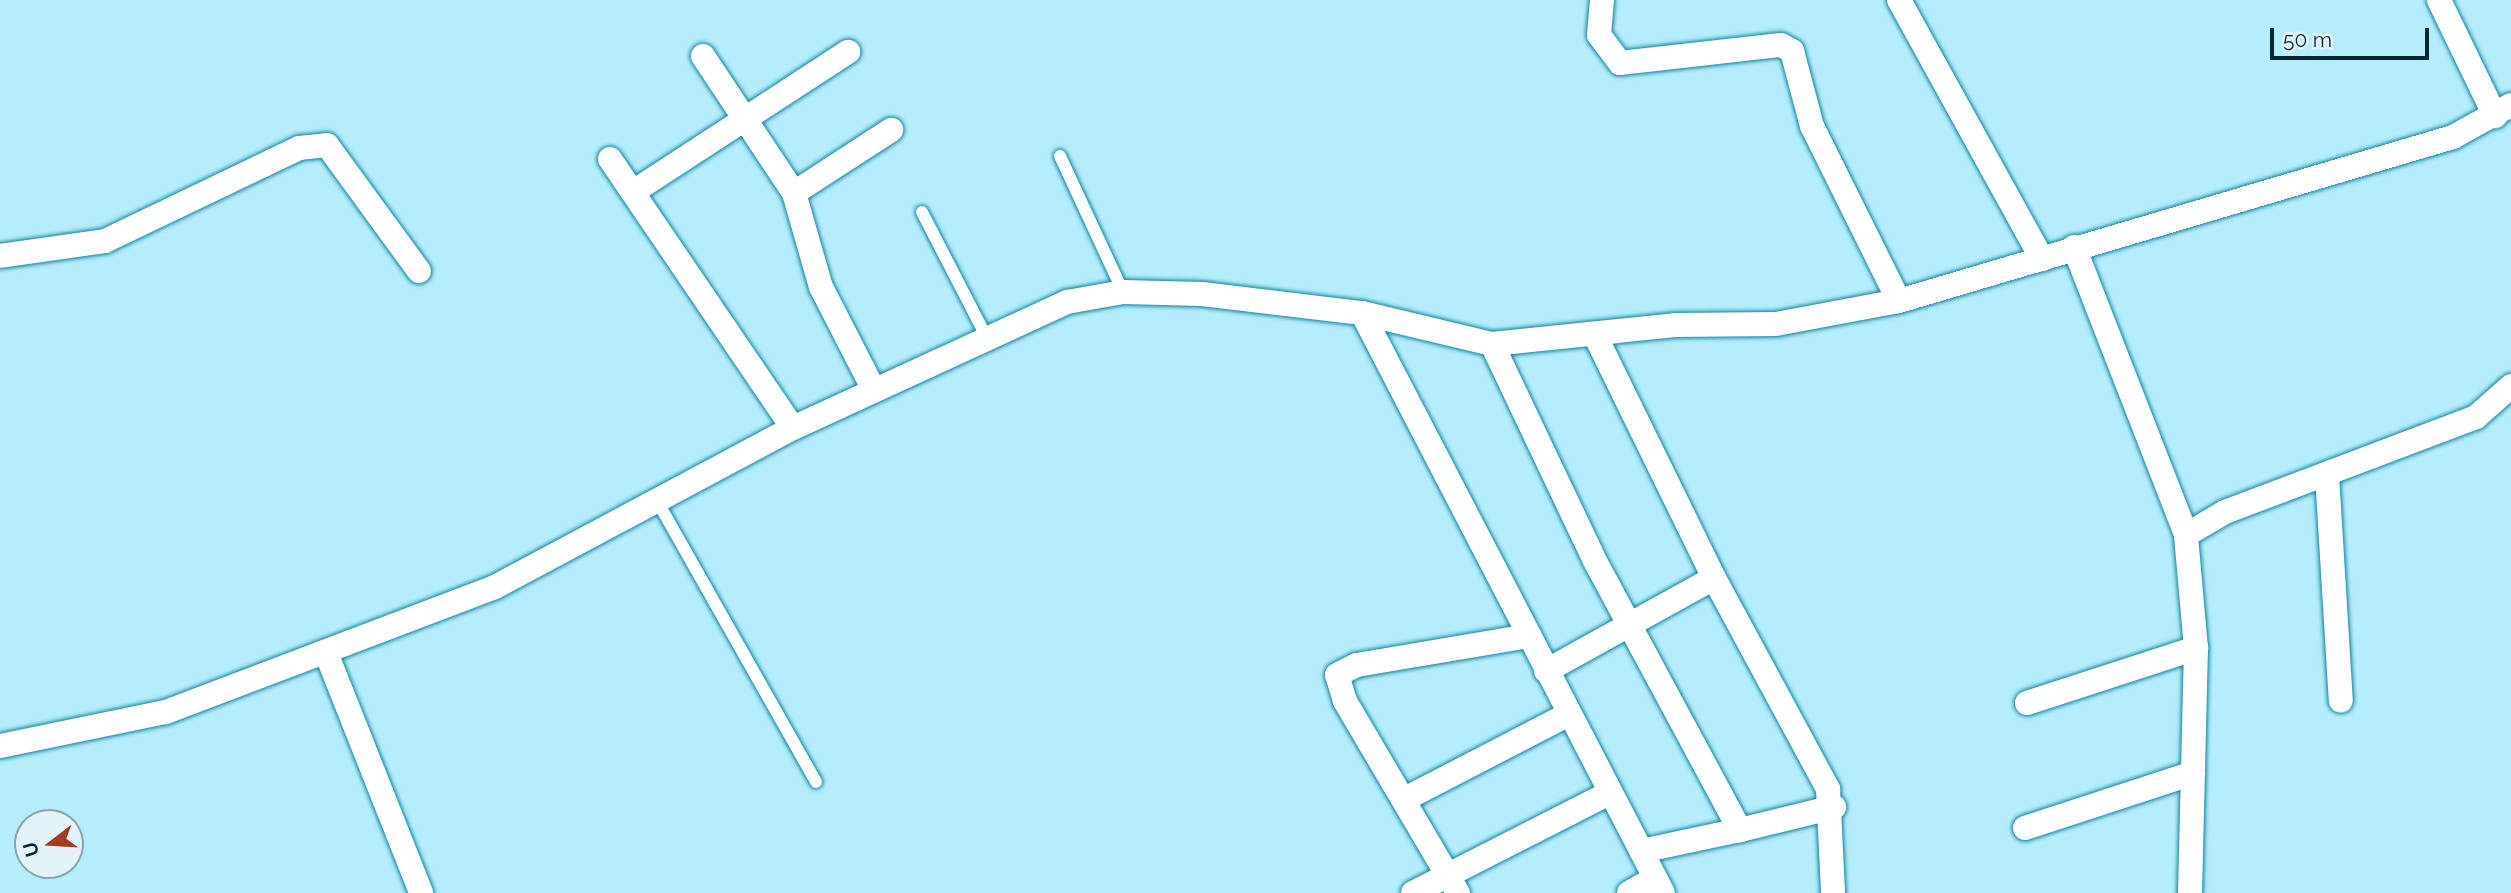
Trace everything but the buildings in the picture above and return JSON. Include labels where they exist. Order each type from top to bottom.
[{"type":"street","points":[[1602,0],[1599,35],[1620,63],[1781,45],[1792,51],[1812,126],[1899,301]]},
{"type":"street","points":[[1899,0],[2042,259]]},
{"type":"street","points":[[0,746],[166,712],[327,655],[495,587],[793,428],[986,336],[1067,302],[1122,292],[1202,294],[1363,313],[1492,344],[1675,325],[1776,324],[1899,301],[2074,247],[2453,137],[2503,111],[2439,0]]},
{"type":"street","points":[[633,192],[848,52]]},
{"type":"street","points":[[703,57],[794,193],[821,288],[874,390]]},
{"type":"street","points":[[794,193],[891,130]]},
{"type":"street","points":[[0,256],[105,241],[299,148],[327,145],[419,271]]},
{"type":"street","points":[[610,159],[793,428]]},
{"type":"street","points":[[2074,247],[2186,535],[2196,648],[2190,893]]},
{"type":"street","points":[[1363,313],[1567,715],[1659,886],[1629,893]]},
{"type":"street","points":[[1595,335],[1714,578],[1819,767],[1834,807],[1833,893]]},
{"type":"street","points":[[1492,344],[1630,627],[1740,830]]},
{"type":"street","points":[[2186,535],[2225,512],[2476,417],[2511,386]]},
{"type":"street","points":[[2328,475],[2341,701]]},
{"type":"street","points":[[1546,671],[1630,627],[1714,578]]},
{"type":"street","points":[[1452,884],[1405,799],[1345,701],[1337,675],[1357,665],[1528,636]]},
{"type":"street","points":[[2027,703],[2196,648]]},
{"type":"street","points":[[327,655],[421,893]]},
{"type":"street","points":[[1405,799],[1567,715]]},
{"type":"street","points":[[2025,828],[2193,773]]},
{"type":"street","points":[[1413,893],[1452,884],[1609,793]]},
{"type":"street","points":[[1642,851],[1834,807]]},
{"type":"lane","points":[[1059,156],[1122,292]]},
{"type":"lane","points":[[922,212],[986,336]]},
{"type":"lane","points":[[656,499],[816,782]]}]
